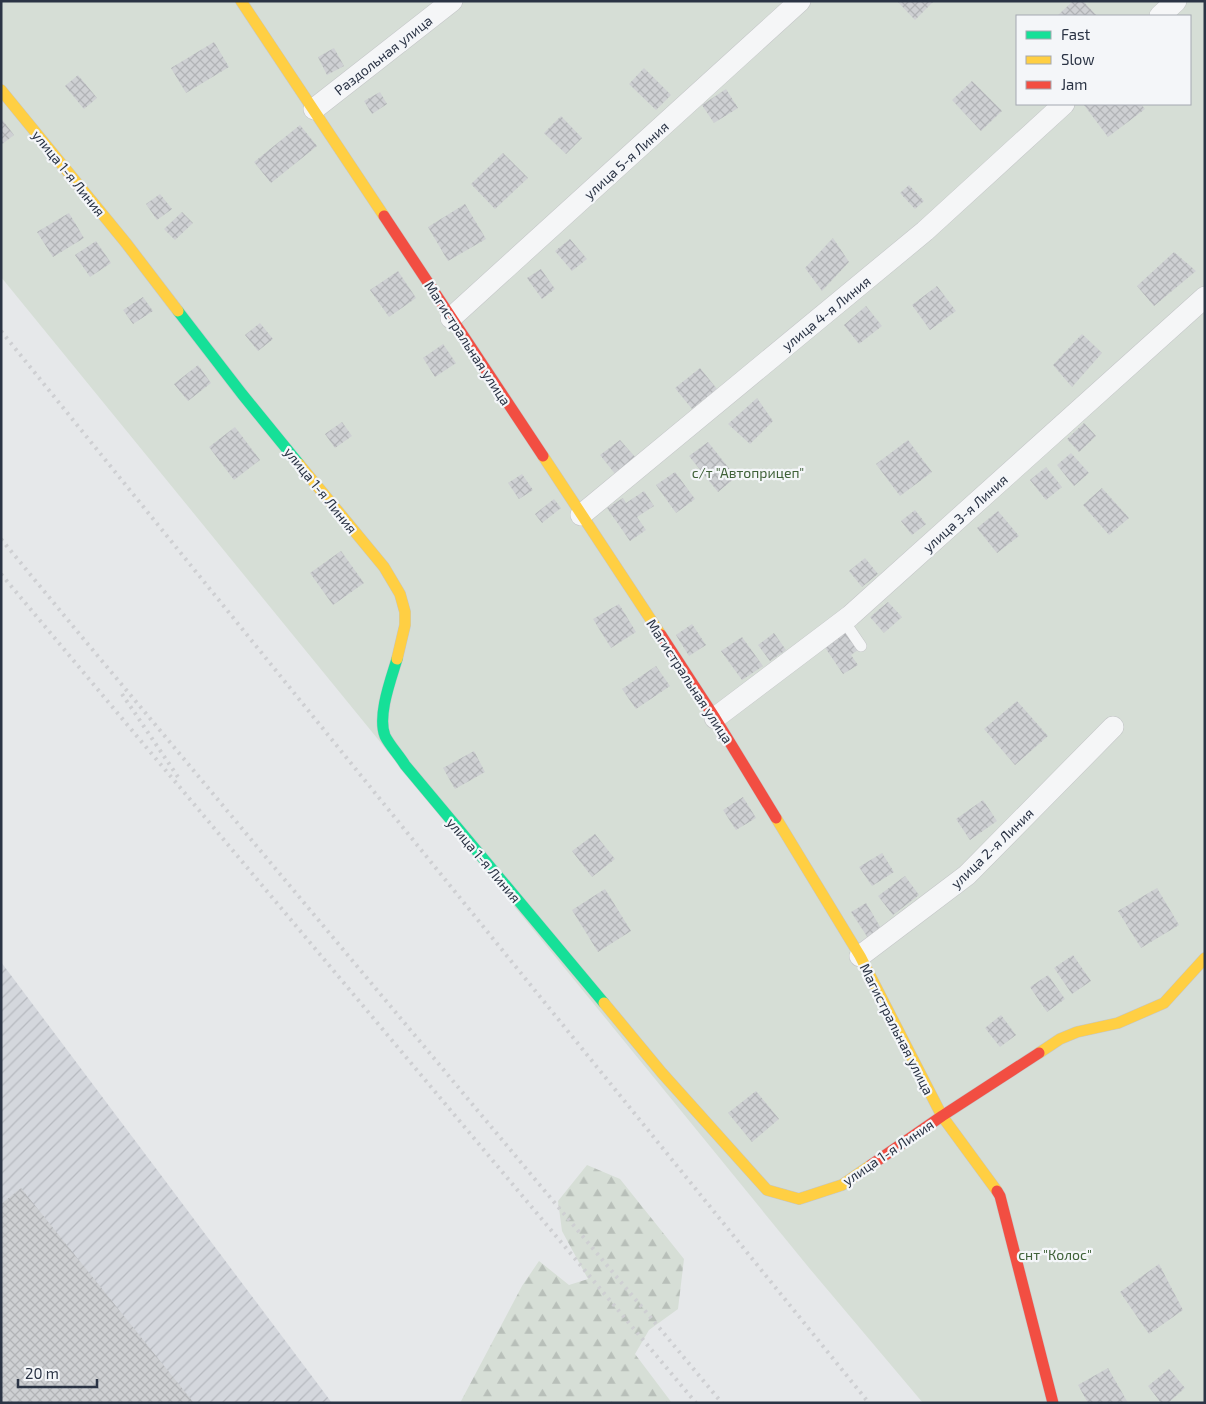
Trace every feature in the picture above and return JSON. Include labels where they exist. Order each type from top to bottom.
[{"type":"street","name":"Магистральная улица","points":[[241,1],[715,718],[860,956],[942,1116],[1000,1196],[1053,1403]]},
{"type":"street","name":"Раздольная улица","points":[[314,109],[452,1]]},
{"type":"street","name":"улица 5-я Линия","points":[[451,318],[800,1]]},
{"type":"street","points":[[1161,15],[1176,1]]},
{"type":"street","name":"улица 1-я Линия","points":[[1,90],[126,243],[242,394],[384,567],[400,593],[405,612],[403,632],[397,663],[383,712],[383,732],[405,765],[662,1073],[767,1190],[799,1199],[842,1185],[942,1116],[1060,1039],[1077,1032],[1118,1023],[1164,1003],[1205,958]]},
{"type":"street","name":"улица 4-я Линия","points":[[581,515],[925,231],[1063,105]]},
{"type":"street","name":"улица 3-я Линия","points":[[715,718],[844,621],[1205,297]]},
{"type":"street","name":"улица 2-я Линия","points":[[860,956],[967,875],[1113,727]]},
{"type":"lane","points":[[844,621],[861,646]]},
{"type":"shaded area","points":[[1,962],[332,1403],[1,1403]]},
{"type":"green space","name":"с/т \"Автоприцеп\"","points":[[1,1],[1205,1],[1205,1403],[923,1403],[810,1269],[1,277]]},
{"type":"green space","points":[[587,1165],[620,1179],[684,1259],[678,1309],[649,1330],[635,1354],[672,1403],[460,1403],[522,1286],[539,1261],[569,1285],[588,1279],[562,1231],[558,1201]]},
{"type":"building","points":[[897,1],[934,1],[915,20]]},
{"type":"building","points":[[1073,1],[1083,1],[1096,15],[1058,15]]},
{"type":"building","points":[[214,42],[229,67],[186,93],[171,68]]},
{"type":"building","points":[[334,48],[344,66],[327,75],[318,57]]},
{"type":"building","points":[[644,68],[671,95],[656,110],[629,84]]},
{"type":"building","points":[[78,75],[97,98],[84,109],[65,86]]},
{"type":"building","points":[[972,81],[1002,111],[981,131],[952,100]]},
{"type":"building","points":[[726,89],[738,108],[714,123],[702,105]]},
{"type":"building","points":[[380,92],[387,104],[372,114],[364,101]]},
{"type":"building","points":[[1084,105],[1142,105],[1145,109],[1108,137]]},
{"type":"building","points":[[561,116],[582,138],[566,154],[544,133]]},
{"type":"building","points":[[1,118],[14,135],[1,145]]},
{"type":"building","points":[[300,125],[317,146],[271,183],[254,162]]},
{"type":"building","points":[[503,153],[528,178],[495,209],[471,184]]},
{"type":"building","points":[[909,185],[924,201],[915,209],[900,193]]},
{"type":"building","points":[[160,194],[172,209],[157,220],[146,204]]},
{"type":"building","points":[[465,204],[486,239],[448,261],[428,227]]},
{"type":"building","points":[[182,212],[193,223],[175,240],[164,229]]},
{"type":"building","points":[[69,213],[84,238],[53,257],[37,232]]},
{"type":"building","points":[[833,238],[849,262],[822,291],[805,268]]},
{"type":"building","points":[[570,239],[587,259],[572,271],[555,251]]},
{"type":"building","points":[[96,241],[111,263],[90,277],[75,255]]},
{"type":"building","points":[[1174,252],[1196,271],[1154,306],[1137,286]]},
{"type":"building","points":[[541,269],[555,289],[542,299],[527,278]]},
{"type":"building","points":[[398,271],[416,298],[389,317],[370,290]]},
{"type":"building","points":[[937,286],[956,311],[930,330],[912,305]]},
{"type":"building","points":[[143,297],[153,311],[133,324],[123,310]]},
{"type":"building","points":[[866,306],[882,326],[859,344],[844,325]]},
{"type":"building","points":[[260,323],[273,339],[258,351],[245,335]]},
{"type":"building","points":[[1082,334],[1102,353],[1072,387],[1053,365]]},
{"type":"building","points":[[443,344],[456,363],[435,377],[423,358]]},
{"type":"building","points":[[198,365],[211,383],[188,401],[174,384]]},
{"type":"building","points":[[700,368],[717,389],[692,409],[675,388]]},
{"type":"building","points":[[757,398],[773,421],[750,444],[728,424]]},
{"type":"building","points":[[342,422],[352,436],[335,448],[325,434]]},
{"type":"building","points":[[1084,423],[1096,436],[1079,452],[1067,439]]},
{"type":"building","points":[[235,427],[260,460],[234,480],[209,447]]},
{"type":"building","points":[[620,440],[636,458],[616,475],[600,455]]},
{"type":"building","points":[[908,440],[932,472],[900,496],[876,464]]},
{"type":"building","points":[[708,442],[736,477],[718,492],[689,456]]},
{"type":"building","points":[[1071,453],[1089,473],[1074,486],[1057,465]]},
{"type":"building","points":[[1046,467],[1062,487],[1046,500],[1030,480]]},
{"type":"building","points":[[675,472],[695,499],[676,513],[656,485]]},
{"type":"building","points":[[522,474],[533,490],[519,499],[508,483]]},
{"type":"building","points":[[1102,488],[1129,518],[1109,535],[1083,505]]},
{"type":"building","points":[[644,491],[654,506],[637,517],[646,530],[630,541],[607,508],[623,498],[626,503]]},
{"type":"building","points":[[554,499],[561,508],[542,523],[535,514]]},
{"type":"building","points":[[915,510],[926,524],[912,535],[901,521]]},
{"type":"building","points":[[998,511],[1019,536],[997,553],[977,528]]},
{"type":"building","points":[[341,551],[364,583],[333,605],[310,573]]},
{"type":"building","points":[[865,558],[878,574],[862,587],[849,571]]},
{"type":"building","points":[[888,602],[902,617],[884,633],[870,617]]},
{"type":"building","points":[[619,604],[636,632],[611,648],[593,619]]},
{"type":"building","points":[[692,624],[706,645],[689,656],[676,635]]},
{"type":"building","points":[[846,632],[858,650],[851,655],[858,665],[843,674],[824,646]]},
{"type":"building","points":[[774,633],[786,650],[770,661],[758,645]]},
{"type":"building","points":[[742,637],[763,666],[742,680],[721,651]]},
{"type":"building","points":[[656,666],[670,686],[636,709],[622,689]]},
{"type":"building","points":[[1017,701],[1048,736],[1015,765],[984,729]]},
{"type":"building","points":[[474,751],[485,772],[455,789],[443,768]]},
{"type":"building","points":[[743,797],[756,818],[736,830],[723,810]]},
{"type":"building","points":[[983,800],[997,821],[970,840],[956,819]]},
{"type":"building","points":[[595,834],[615,859],[592,877],[572,851]]},
{"type":"building","points":[[882,853],[894,872],[872,886],[859,867]]},
{"type":"building","points":[[905,876],[919,895],[893,915],[878,896]]},
{"type":"building","points":[[1157,888],[1179,925],[1141,948],[1118,911]]},
{"type":"building","points":[[605,889],[631,931],[598,952],[572,910]]},
{"type":"building","points":[[866,903],[882,930],[868,938],[851,912]]},
{"type":"building","points":[[1073,955],[1091,981],[1072,994],[1054,968]]},
{"type":"building","points":[[1048,975],[1065,999],[1047,1012],[1030,987]]},
{"type":"building","points":[[1001,1015],[1016,1035],[1000,1047],[985,1028]]},
{"type":"building","points":[[756,1091],[779,1119],[752,1142],[728,1113]]},
{"type":"building","points":[[21,1188],[194,1403],[1,1403],[1,1204]]},
{"type":"building","points":[[1159,1264],[1183,1310],[1149,1334],[1120,1292]]},
{"type":"building","points":[[1108,1368],[1128,1403],[1088,1403],[1078,1385]]},
{"type":"building","points":[[1169,1369],[1185,1388],[1168,1403],[1161,1403],[1148,1386]]},
{"type":"railway","points":[[1,331],[869,1403]]},
{"type":"railway","points":[[1,539],[91,648]]},
{"type":"railway","points":[[1,574],[696,1403]]},
{"type":"railway","points":[[87,643],[722,1403]]},
{"type":"railway","points":[[122,694],[178,777]]},
{"type":"traffic: fast","points":[[178,311],[299,464]]},
{"type":"traffic: fast","points":[[397,659],[388,687],[384,708],[383,728],[387,740],[405,765],[604,1003]]},
{"type":"traffic: slow","points":[[241,1],[384,216]]},
{"type":"traffic: slow","points":[[1,90],[126,243],[178,311]]},
{"type":"traffic: slow","points":[[543,456],[661,635]]},
{"type":"traffic: slow","points":[[299,464],[384,567],[400,594],[405,612],[405,625],[397,659]]},
{"type":"traffic: slow","points":[[776,818],[860,956],[942,1116],[997,1191]]},
{"type":"traffic: slow","points":[[1039,1053],[1060,1039],[1077,1032],[1118,1023],[1164,1003],[1205,958]]},
{"type":"traffic: slow","points":[[604,1003],[662,1073],[767,1190],[799,1199],[842,1185],[871,1165]]},
{"type":"traffic: jam","points":[[384,216],[543,456]]},
{"type":"traffic: jam","points":[[661,635],[715,718],[776,818]]},
{"type":"traffic: jam","points":[[871,1165],[1039,1053]]},
{"type":"traffic: jam","points":[[997,1191],[1000,1196],[1053,1403]]},
{"type":"park label","name":"снт \"Колос\"","points":[[1055,1254]]}]
